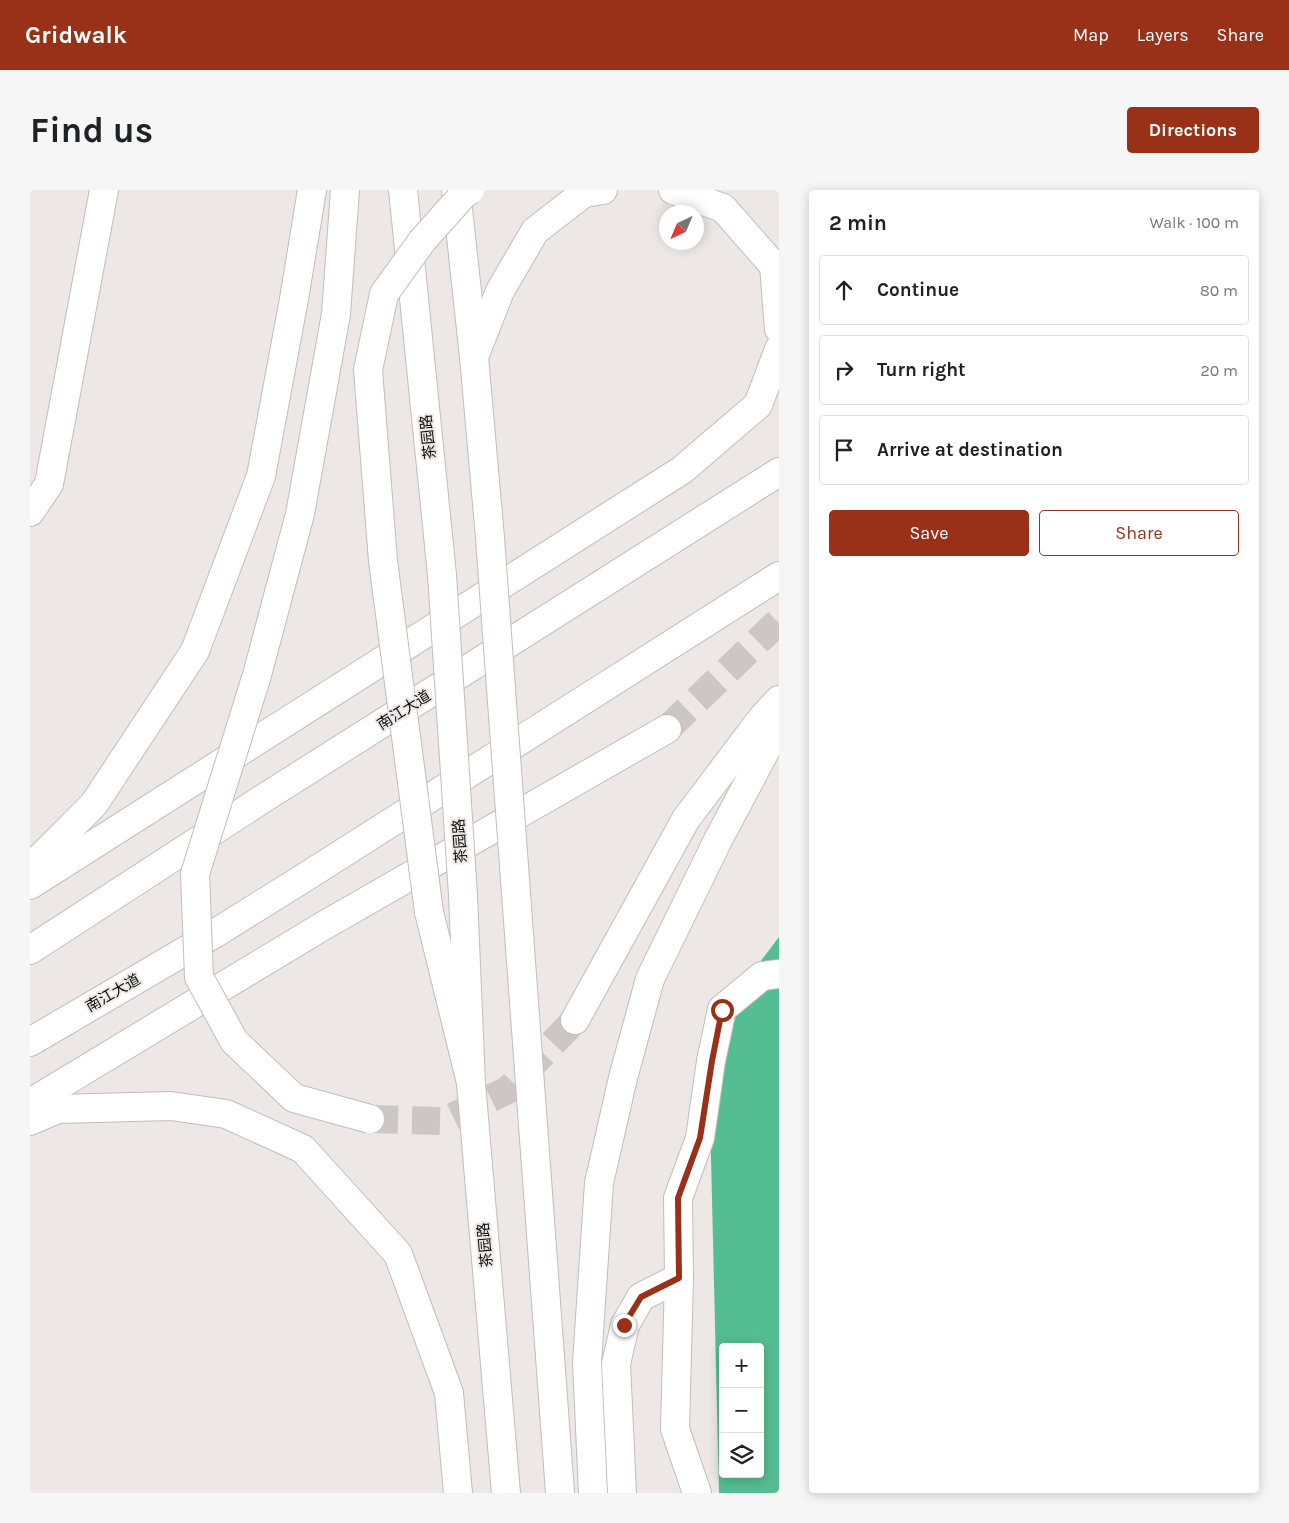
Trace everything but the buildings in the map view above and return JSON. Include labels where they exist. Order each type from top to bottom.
[{"type":"main road","points":[[30,512],[49,484],[104,190]]},
{"type":"main road","points":[[30,868],[94,804],[195,651],[261,476],[312,190]]},
{"type":"main road","points":[[345,190],[336,314],[300,514],[256,675],[196,874],[199,977],[234,1041],[294,1098],[370,1119]]},
{"type":"main road","name":"茶园路","points":[[403,190],[442,575],[463,895],[471,1083],[506,1493]]},
{"type":"main road","points":[[456,190],[474,357],[490,538],[560,1493]]},
{"type":"main road","points":[[470,190],[464,194],[422,241],[384,294],[368,370],[383,561],[429,912],[471,1083]]},
{"type":"main road","points":[[474,357],[500,291],[535,231],[584,193],[603,190]]},
{"type":"main road","points":[[673,190],[723,208],[774,266],[779,329]]},
{"type":"main road","points":[[30,885],[682,470],[758,405],[779,349]]},
{"type":"main road","name":"南江大道","points":[[30,950],[264,798],[779,472]]},
{"type":"main road","name":"南江大道","points":[[30,1042],[214,934],[779,576]]},
{"type":"main road","points":[[576,1020],[686,819],[763,717],[779,700]]},
{"type":"main road","points":[[593,1493],[588,1362],[599,1183],[623,1078],[650,979],[718,840],[779,725]]},
{"type":"main road","points":[[30,1103],[323,926],[667,729]]},
{"type":"main road","points":[[698,1493],[675,1429],[679,1278],[678,1198],[700,1138],[722,1010],[762,976],[779,974]]},
{"type":"main road","points":[[30,1121],[58,1109],[171,1106],[226,1114],[303,1149],[398,1254],[449,1393],[458,1493]]},
{"type":"main road","points":[[622,1493],[616,1364],[624,1325],[641,1297],[679,1278]]},
{"type":"green space","points":[[779,937],[779,1493],[719,1493],[708,1031]]},
{"type":"tunnel","points":[[667,729],[779,621]]},
{"type":"tunnel","points":[[370,1119],[444,1121],[508,1090],[575,1020]]},
{"type":"route","points":[[624,1325],[641,1297],[679,1278],[678,1198],[700,1138],[722,1010]]}]
